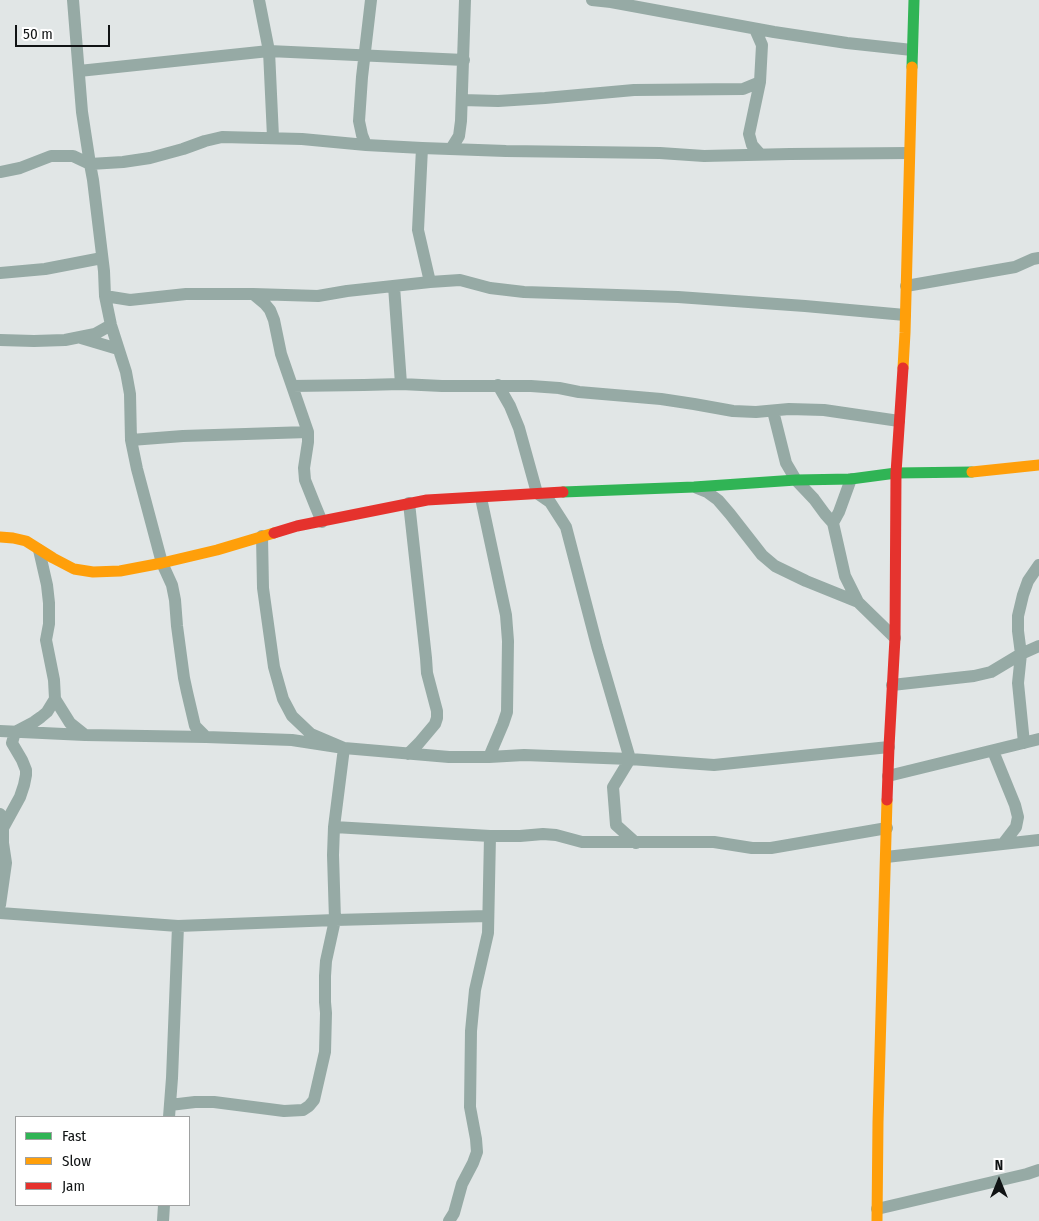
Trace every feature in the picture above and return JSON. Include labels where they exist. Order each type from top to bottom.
[{"type":"street","points":[[73,0],[82,112],[93,180],[106,296],[111,325],[126,372],[130,394],[131,440],[137,470],[162,563],[172,586],[184,678],[195,726],[206,737]]},
{"type":"street","points":[[259,0],[269,51],[273,138]]},
{"type":"street","points":[[366,146],[359,121],[364,55],[371,0]]},
{"type":"street","points":[[451,149],[459,136],[464,60],[465,0]]},
{"type":"street","points":[[592,0],[648,4],[755,29],[847,43],[912,50]]},
{"type":"street","points":[[914,0],[905,315],[896,473],[895,638],[888,776],[877,1215],[1039,1170]]},
{"type":"street","points":[[755,29],[762,45],[760,82],[749,134],[752,145],[760,154]]},
{"type":"street","points":[[762,45],[774,32]]},
{"type":"street","points":[[79,71],[269,51],[464,60]]},
{"type":"street","points":[[462,100],[498,101],[634,90],[743,89],[760,82]]},
{"type":"street","points":[[743,89],[756,103]]},
{"type":"street","points":[[0,172],[20,168],[51,156],[73,156],[90,164],[150,158],[205,141],[222,138],[302,139],[366,146],[506,151],[660,153],[704,156],[909,153]]},
{"type":"street","points":[[422,148],[418,230],[430,282]]},
{"type":"street","points":[[0,273],[45,269],[102,258]]},
{"type":"street","points":[[906,286],[1015,267],[1039,258]]},
{"type":"street","points":[[106,296],[130,300],[186,294],[318,296],[346,291],[460,280],[490,288],[524,292],[678,297],[905,315]]},
{"type":"street","points":[[394,286],[401,384]]},
{"type":"street","points":[[253,294],[270,310],[281,354],[308,432],[304,468],[305,480],[322,522]]},
{"type":"street","points":[[0,340],[34,342],[65,340],[95,334],[111,325]]},
{"type":"street","points":[[79,338],[118,349]]},
{"type":"street","points":[[292,386],[401,384],[531,386],[661,399],[733,411],[824,410],[899,421]]},
{"type":"street","points":[[498,385],[510,406],[519,428],[537,493],[550,502],[566,527],[597,646],[630,759],[613,787],[616,825],[636,843]]},
{"type":"street","points":[[773,411],[784,458],[796,480],[833,523],[845,576],[858,602],[895,638]]},
{"type":"street","points":[[131,440],[183,436],[308,432]]},
{"type":"street","points":[[0,536],[26,541],[74,569],[92,572],[120,571],[217,550],[297,526],[427,500],[796,480],[851,479],[896,473],[966,473],[1039,465]]},
{"type":"street","points":[[833,523],[851,479]]},
{"type":"street","points":[[694,487],[707,492],[718,500],[762,555],[775,566],[858,602]]},
{"type":"street","points":[[482,498],[506,615],[508,641],[507,712],[489,757]]},
{"type":"street","points":[[408,754],[435,724],[437,718],[437,710],[426,673],[409,503]]},
{"type":"street","points":[[262,536],[263,588],[274,667],[283,699],[292,716],[311,734],[344,748]]},
{"type":"street","points":[[40,550],[49,603],[49,624],[46,640],[54,680],[55,699],[70,723],[85,735]]},
{"type":"street","points":[[1024,743],[1018,683],[1020,654],[1018,616],[1028,581],[1039,565]]},
{"type":"street","points":[[892,685],[974,676],[991,672],[1020,654],[1039,646]]},
{"type":"street","points":[[3,828],[20,797],[26,775],[22,760],[12,743],[15,732],[41,717],[47,712],[55,699]]},
{"type":"street","points":[[187,737],[195,726]]},
{"type":"street","points":[[0,731],[292,740],[344,748],[449,757],[524,755],[714,764],[889,746]]},
{"type":"street","points":[[888,776],[1039,739]]},
{"type":"street","points":[[178,926],[169,1111],[195,1102],[214,1102],[284,1111],[303,1110],[309,1106],[314,1100],[325,1052],[326,961],[335,920],[334,827],[344,748]]},
{"type":"street","points":[[993,750],[1018,817],[1016,827],[1003,844]]},
{"type":"street","points":[[0,814],[6,863],[0,905]]},
{"type":"street","points":[[334,827],[490,836],[543,834],[556,835],[582,842],[714,842],[752,848],[771,848],[887,828]]},
{"type":"street","points":[[449,1221],[454,1213],[462,1184],[477,1152],[470,1106],[471,1031],[475,990],[488,933],[490,836]]},
{"type":"street","points":[[886,857],[1039,840]]},
{"type":"street","points":[[0,913],[178,926],[488,916]]},
{"type":"street","points":[[163,1221],[164,1206]]},
{"type":"traffic: fast","points":[[912,67],[914,0]]},
{"type":"traffic: fast","points":[[563,492],[851,479],[896,473],[972,472]]},
{"type":"traffic: slow","points":[[903,368],[912,67]]},
{"type":"traffic: slow","points":[[972,472],[1039,465]]},
{"type":"traffic: slow","points":[[0,537],[26,541],[74,569],[93,572],[120,571],[162,563],[217,550],[274,533]]},
{"type":"traffic: slow","points":[[877,1221],[887,800]]},
{"type":"traffic: jam","points":[[887,800],[895,638],[896,473],[903,368]]},
{"type":"traffic: jam","points":[[274,533],[297,526],[427,500],[563,492]]}]
